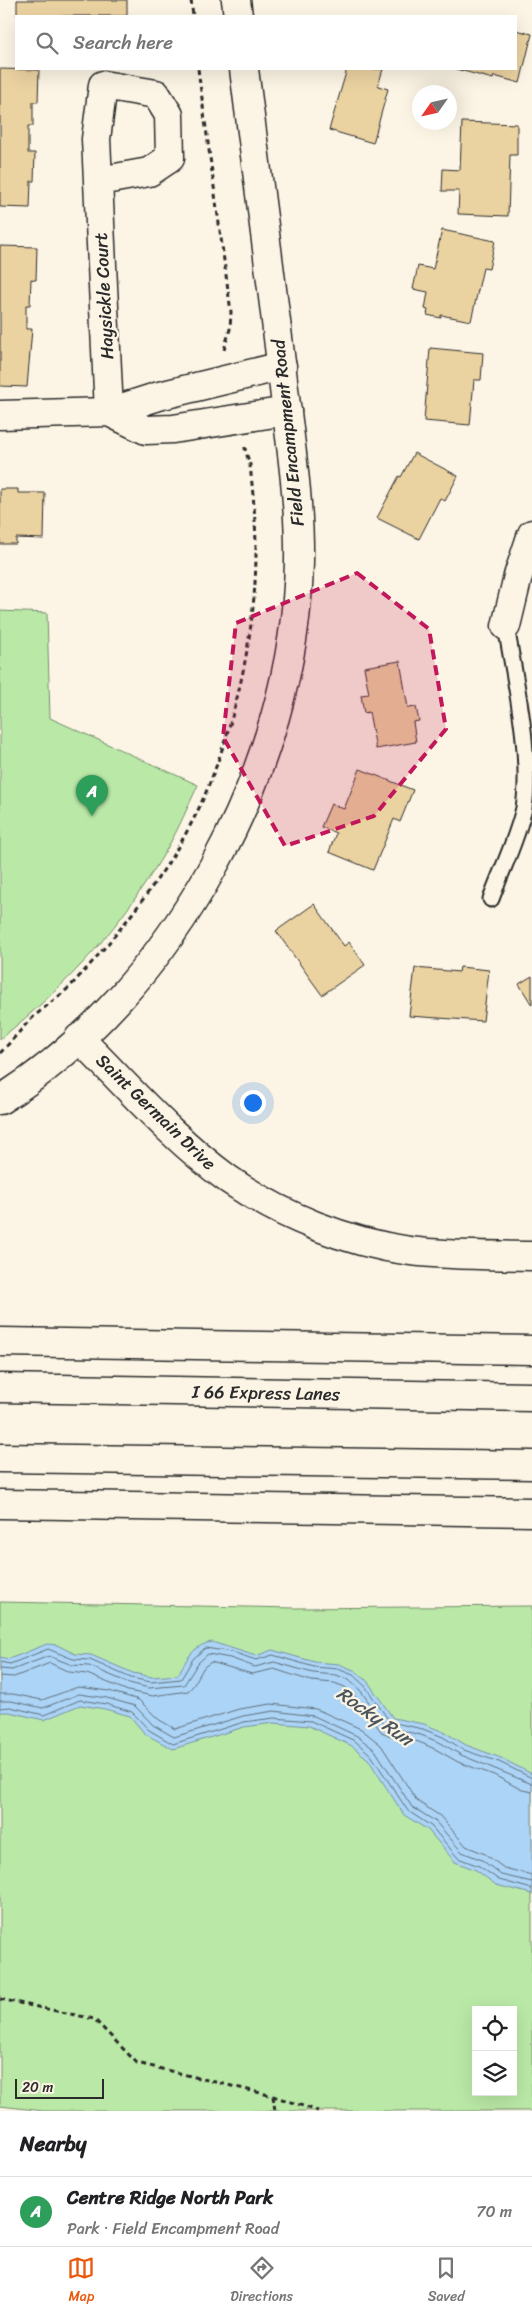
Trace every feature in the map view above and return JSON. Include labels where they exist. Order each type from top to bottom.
[{"type":"main road","points":[[236,0],[238,15]]},
{"type":"main road","name":"Field Encampment Road","points":[[79,1038],[107,1011],[136,978],[184,917],[214,866],[241,813],[264,753],[279,704],[292,644],[299,563],[297,491],[244,70]]},
{"type":"main road","name":"Haysickle Court","points":[[99,180],[110,412]]},
{"type":"main road","points":[[0,415],[110,412],[159,396],[282,366]]},
{"type":"main road","points":[[110,412],[146,430],[173,429],[287,411]]},
{"type":"main road","points":[[506,626],[518,576],[532,534]]},
{"type":"main road","points":[[0,1100],[50,1063],[79,1038]]},
{"type":"main road","name":"Saint Germain Drive","points":[[79,1038],[182,1141],[227,1178],[292,1216],[326,1230],[367,1242],[409,1251],[532,1256]]},
{"type":"main road","points":[[0,1342],[532,1350]]},
{"type":"main road","name":"I 66 Express Lanes","points":[[0,1388],[532,1397]]},
{"type":"main road","points":[[0,1458],[532,1466]]},
{"type":"main road","points":[[0,1504],[532,1512]]},
{"type":"lane","points":[[491,898],[519,826],[527,782],[526,743],[506,626]]},
{"type":"path","points":[[191,0],[192,15]]},
{"type":"path","points":[[198,70],[231,312],[230,329],[224,351]]},
{"type":"path","points":[[0,1053],[29,1022],[76,981],[132,912],[161,873],[198,809],[212,774],[236,698],[246,652],[254,596],[256,551],[254,508],[245,440]]},
{"type":"path","points":[[0,1999],[94,2018],[137,2063],[273,2096],[318,2111]]},
{"type":"path","points":[[273,2096],[275,2111]]},
{"type":"highlighted area","points":[[357,573],[429,629],[446,729],[374,816],[285,846],[223,737],[236,623]]},
{"type":"green space","points":[[0,611],[47,613],[50,718],[198,785],[168,847],[150,876],[113,927],[50,996],[0,1039]]},
{"type":"green space","points":[[0,1602],[295,1608],[532,1606],[532,2111],[44,2111],[0,2106]]},
{"type":"water","name":"Rocky Run","points":[[212,1642],[256,1656],[272,1650],[315,1662],[339,1664],[356,1671],[368,1682],[393,1718],[424,1724],[532,1774],[532,1894],[496,1885],[476,1870],[455,1862],[428,1830],[404,1815],[368,1759],[352,1746],[309,1726],[274,1723],[244,1727],[173,1749],[145,1734],[130,1716],[105,1709],[80,1705],[44,1720],[9,1712],[0,1712],[0,1657],[9,1659],[47,1644],[57,1645],[75,1654],[91,1655],[133,1673],[152,1677],[178,1675],[187,1659],[195,1650]]},
{"type":"building","points":[[17,0],[127,0],[127,15],[17,15]]},
{"type":"building","points":[[517,30],[532,34],[520,83],[494,76],[493,79],[460,70],[517,70]]},
{"type":"building","points":[[0,69],[39,70],[38,102],[33,102],[33,126],[28,126],[28,153],[35,153],[34,181],[31,181],[30,208],[0,207]]},
{"type":"building","points":[[347,70],[383,70],[378,86],[388,89],[373,143],[329,130]]},
{"type":"building","points":[[462,122],[517,124],[517,155],[510,155],[508,216],[458,214],[459,191],[442,191],[443,169],[460,170]]},
{"type":"building","points":[[442,230],[495,241],[489,269],[483,268],[471,321],[441,315],[441,318],[427,315],[428,310],[425,309],[428,292],[413,289],[418,266],[433,269]]},
{"type":"building","points":[[0,246],[37,247],[36,280],[31,279],[30,305],[26,305],[26,329],[32,329],[27,387],[0,386]]},
{"type":"building","points":[[430,348],[483,353],[481,380],[474,380],[470,425],[424,421]]},
{"type":"building","points":[[414,453],[458,476],[445,501],[440,498],[419,539],[377,518],[399,476],[401,477]]},
{"type":"building","points":[[0,489],[18,489],[18,493],[45,493],[44,539],[16,538],[16,544],[0,544]]},
{"type":"building","points":[[400,661],[408,708],[416,707],[419,721],[413,722],[416,742],[376,749],[369,712],[364,713],[361,695],[369,694],[364,667]]},
{"type":"building","points":[[360,769],[413,790],[400,822],[394,819],[373,870],[329,852],[336,833],[321,827],[331,804],[344,809]]},
{"type":"building","points":[[314,904],[344,946],[349,942],[365,965],[322,995],[276,931]]},
{"type":"building","points":[[460,967],[489,970],[483,1021],[409,1016],[415,968],[459,972]]},
{"type":"building","points":[[532,976],[532,1005],[519,984]]},
{"type":"place","name":"Centre Ridge North Park","points":[[92,816]]}]
